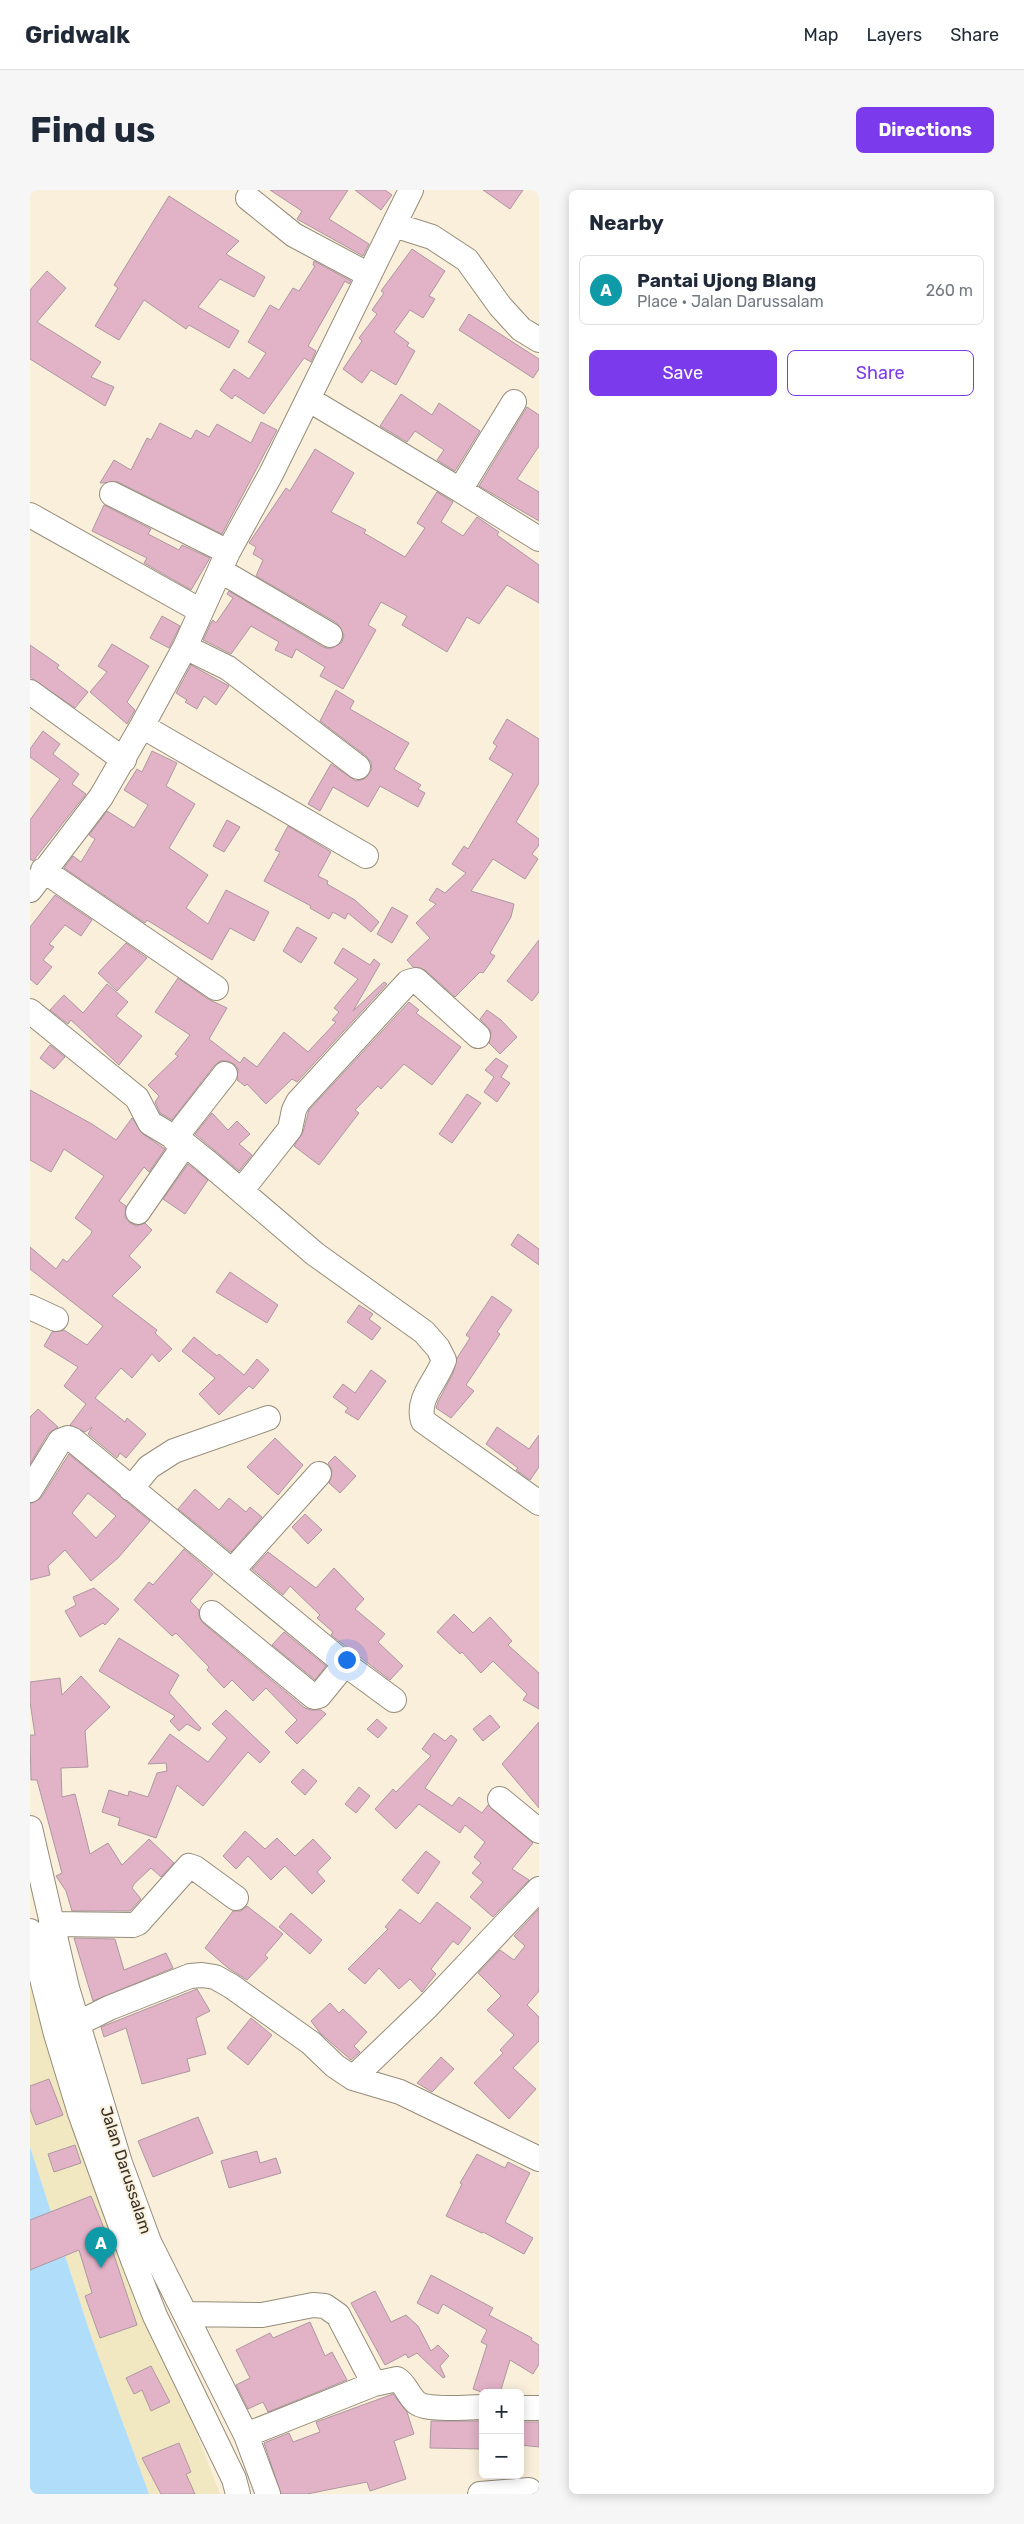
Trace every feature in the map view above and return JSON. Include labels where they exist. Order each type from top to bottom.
[{"type":"street","points":[[30,890],[43,870],[100,798],[124,760],[185,647],[225,561],[411,190]]},
{"type":"street","points":[[248,198],[294,235],[369,275]]},
{"type":"street","points":[[394,225],[432,237],[467,260],[500,306],[521,329],[539,340]]},
{"type":"street","points":[[308,398],[539,539]]},
{"type":"street","points":[[460,490],[514,402]]},
{"type":"street","points":[[112,494],[225,561],[330,635]]},
{"type":"street","points":[[30,516],[201,611]]},
{"type":"street","points":[[185,647],[228,668],[358,767]]},
{"type":"street","points":[[30,692],[124,760]]},
{"type":"street","points":[[142,726],[366,856]]},
{"type":"street","points":[[43,870],[216,988]]},
{"type":"street","points":[[241,1191],[290,1130],[294,1110],[298,1102],[408,982],[416,980],[478,1036]]},
{"type":"street","points":[[30,1011],[137,1098],[150,1123],[180,1142],[315,1254],[424,1332],[438,1348],[444,1360],[441,1371],[420,1405],[423,1421],[539,1503]]},
{"type":"street","points":[[138,1212],[180,1142],[225,1074]]},
{"type":"street","points":[[30,1307],[56,1320]]},
{"type":"street","points":[[131,1488],[150,1467],[174,1451],[268,1418]]},
{"type":"street","points":[[30,1490],[60,1441],[68,1438],[345,1664],[394,1700]]},
{"type":"street","points":[[232,1571],[319,1474]]},
{"type":"street","points":[[212,1613],[314,1697],[319,1696],[345,1664]]},
{"type":"street","points":[[500,1799],[539,1831]]},
{"type":"street","name":"Jalan Darussalam","points":[[30,1828],[56,2034],[80,2113],[155,2316],[177,2358],[236,2486]]},
{"type":"street","points":[[41,1927],[133,1925],[138,1922],[189,1866],[195,1868],[236,1898]]},
{"type":"street","points":[[353,2078],[427,2007],[539,1889]]},
{"type":"street","name":"Jalan Darussalam","points":[[41,1927],[67,1988],[120,2163],[149,2242],[246,2435],[268,2494]]},
{"type":"street","points":[[79,2023],[109,2008],[190,1976],[215,1977],[231,1986],[311,2043],[335,2066],[353,2078],[400,2092],[539,2159]]},
{"type":"street","points":[[186,2314],[262,2315],[313,2305],[325,2306],[338,2315],[374,2384]]},
{"type":"street","points":[[177,2358],[202,2347]]},
{"type":"street","points":[[246,2435],[374,2384],[397,2379],[401,2381],[414,2400],[424,2406],[479,2407]]},
{"type":"street","points":[[524,2408],[539,2408]]},
{"type":"street","points":[[236,2486],[260,2469]]},
{"type":"street","points":[[480,2494],[529,2490]]},
{"type":"sand","points":[[30,1953],[84,2143],[220,2494],[149,2494],[91,2336],[30,2147]]},
{"type":"water","points":[[30,2147],[91,2336],[149,2494],[30,2494]]},
{"type":"building","points":[[270,190],[348,190],[329,219],[369,244],[363,256],[297,219],[302,211]]},
{"type":"building","points":[[355,190],[385,190],[392,195],[381,210]]},
{"type":"building","points":[[483,190],[523,190],[510,209]]},
{"type":"building","points":[[169,196],[239,241],[226,254],[265,277],[254,297],[220,279],[198,307],[239,331],[229,348],[189,325],[186,329],[144,300],[119,340],[95,326],[118,288],[114,285]]},
{"type":"building","points":[[412,249],[445,271],[429,296],[435,299],[423,318],[410,310],[394,332],[409,343],[407,346],[415,351],[396,385],[371,370],[362,383],[343,369],[362,341],[359,338],[377,314],[372,310],[384,293],[381,291]]},
{"type":"building","points":[[314,261],[351,281],[349,284],[345,281],[308,346],[316,351],[311,362],[304,358],[264,414],[235,395],[232,399],[220,390],[234,369],[249,379],[266,353],[248,342],[270,305],[279,310],[293,288],[299,291],[315,266],[313,265]]},
{"type":"building","points":[[47,271],[66,288],[37,322],[101,362],[91,377],[114,387],[105,406],[30,359],[30,290]]},
{"type":"building","points":[[469,314],[539,359],[539,369],[533,378],[459,330]]},
{"type":"building","points":[[401,394],[432,415],[439,403],[480,431],[455,471],[437,460],[444,450],[415,431],[407,442],[380,426]]},
{"type":"building","points":[[527,407],[539,415],[539,446],[517,479],[539,492],[539,521],[479,486]]},
{"type":"building","points":[[261,422],[277,430],[222,534],[118,482],[100,483],[114,460],[131,470],[147,438],[151,440],[160,423],[191,439],[196,430],[209,437],[217,424],[251,443]]},
{"type":"building","points":[[315,449],[354,473],[331,512],[366,530],[364,533],[405,557],[425,528],[417,523],[437,492],[453,502],[441,522],[463,536],[477,517],[499,532],[497,535],[539,565],[539,603],[507,585],[479,624],[467,617],[447,652],[402,625],[407,616],[381,602],[368,625],[376,630],[343,689],[320,676],[325,667],[296,649],[292,658],[275,650],[279,642],[251,626],[231,654],[203,640],[213,620],[216,623],[233,598],[227,594],[229,591],[323,647],[330,649],[342,642],[344,635],[337,623],[256,576],[263,560],[253,554],[256,547],[249,543],[286,488],[290,491]]},
{"type":"building","points":[[104,505],[151,529],[148,534],[179,550],[182,545],[210,558],[191,590],[144,563],[147,558],[92,531]]},
{"type":"building","points":[[162,616],[180,626],[169,648],[150,638]]},
{"type":"building","points":[[112,644],[149,666],[127,702],[135,710],[127,724],[90,692],[107,672],[98,666]]},
{"type":"building","points":[[30,645],[59,665],[57,668],[88,692],[75,708],[30,677]]},
{"type":"building","points":[[191,665],[229,686],[216,705],[204,696],[197,709],[185,702],[187,700],[176,693]]},
{"type":"building","points":[[336,690],[354,701],[350,709],[409,743],[394,769],[421,785],[418,789],[425,793],[418,807],[380,786],[368,807],[333,787],[320,811],[308,804],[331,764],[356,781],[364,779],[372,769],[371,762],[366,756],[320,721]]},
{"type":"building","points":[[507,719],[539,739],[539,783],[516,822],[539,839],[539,845],[532,854],[538,859],[525,879],[493,859],[471,891],[514,904],[511,917],[490,953],[495,956],[483,973],[480,972],[455,997],[425,970],[413,967],[407,960],[430,938],[416,923],[436,904],[429,900],[437,888],[445,893],[466,873],[452,864],[464,846],[468,849],[513,774],[489,759],[497,746],[493,743]]},
{"type":"building","points":[[43,731],[60,744],[53,754],[79,774],[72,784],[86,794],[33,861],[30,859],[30,820],[60,779],[30,757],[30,749]]},
{"type":"building","points":[[152,751],[177,763],[166,786],[195,804],[169,848],[208,875],[186,908],[208,924],[226,890],[269,912],[254,941],[230,928],[212,960],[147,920],[145,923],[64,868],[73,856],[81,862],[95,839],[89,835],[107,811],[134,828],[148,805],[124,790],[137,769],[142,772]]},
{"type":"building","points":[[227,820],[240,827],[224,852],[213,846]]},
{"type":"building","points":[[288,826],[331,852],[318,876],[328,881],[327,884],[355,900],[379,922],[371,932],[348,913],[345,919],[333,912],[329,919],[310,908],[311,906],[264,881],[280,852],[275,850]]},
{"type":"building","points":[[55,895],[92,920],[81,936],[65,925],[49,944],[54,947],[43,960],[52,967],[37,985],[30,979],[30,927]]},
{"type":"building","points":[[392,907],[408,916],[392,943],[377,934]]},
{"type":"building","points":[[297,927],[317,938],[301,963],[283,951]]},
{"type":"building","points":[[539,940],[539,992],[532,1001],[507,981]]},
{"type":"building","points":[[126,943],[147,958],[117,991],[98,973]]},
{"type":"building","points":[[343,948],[370,965],[374,959],[380,964],[353,1011],[384,982],[387,984],[297,1082],[292,1079],[266,1104],[247,1084],[245,1086],[237,1080],[238,1069],[234,1064],[220,1061],[172,1120],[160,1113],[155,1102],[159,1096],[148,1085],[178,1056],[175,1054],[190,1035],[155,1012],[178,978],[208,999],[227,1008],[209,1039],[240,1063],[244,1057],[257,1067],[284,1032],[308,1052],[336,1022],[332,1020],[339,1012],[334,1008],[358,979],[334,963]]},
{"type":"building","points":[[107,984],[128,1002],[116,1016],[142,1036],[119,1065],[71,1020],[68,1024],[50,1010],[64,995],[83,1013]]},
{"type":"building","points":[[409,1002],[419,1010],[416,1013],[461,1047],[432,1085],[404,1064],[381,1089],[378,1086],[355,1110],[359,1113],[319,1165],[294,1146],[303,1132],[309,1110]]},
{"type":"building","points":[[487,1010],[501,1020],[517,1037],[500,1054],[489,1043],[491,1031],[480,1019]]},
{"type":"building","points":[[50,1045],[65,1057],[54,1069],[40,1058]]},
{"type":"building","points":[[496,1058],[508,1066],[501,1077],[510,1083],[497,1102],[484,1092],[494,1077],[485,1070]]},
{"type":"building","points":[[30,1090],[92,1124],[116,1140],[132,1118],[143,1134],[165,1149],[149,1172],[144,1167],[119,1201],[126,1206],[125,1217],[130,1223],[137,1226],[145,1223],[152,1230],[129,1256],[141,1267],[112,1296],[157,1330],[155,1333],[172,1349],[159,1362],[152,1354],[132,1378],[121,1368],[95,1398],[125,1422],[127,1418],[146,1434],[126,1458],[120,1453],[117,1458],[88,1434],[92,1427],[85,1432],[70,1425],[86,1404],[64,1386],[78,1367],[44,1346],[52,1332],[64,1330],[87,1345],[103,1326],[30,1269],[30,1247],[56,1269],[63,1259],[67,1262],[91,1234],[92,1231],[75,1218],[104,1176],[64,1149],[51,1172],[30,1160]]},
{"type":"building","points":[[467,1094],[481,1103],[452,1143],[439,1134]]},
{"type":"building","points":[[212,1113],[228,1130],[237,1121],[250,1134],[239,1144],[252,1155],[239,1171],[195,1134]]},
{"type":"building","points":[[188,1164],[208,1180],[185,1214],[163,1199]]},
{"type":"building","points":[[518,1234],[539,1249],[539,1265],[511,1245]]},
{"type":"building","points":[[230,1272],[278,1305],[267,1323],[216,1292]]},
{"type":"building","points":[[492,1296],[512,1310],[497,1332],[500,1334],[466,1385],[474,1391],[451,1418],[436,1408],[438,1402],[453,1373],[457,1358],[470,1338],[466,1335]]},
{"type":"building","points":[[359,1305],[373,1314],[369,1319],[381,1328],[372,1340],[347,1322]]},
{"type":"building","points":[[194,1337],[217,1356],[219,1354],[244,1375],[257,1359],[269,1370],[253,1389],[249,1386],[219,1415],[199,1394],[215,1378],[182,1351]]},
{"type":"building","points":[[371,1370],[386,1381],[358,1420],[345,1412],[348,1408],[333,1397],[343,1384],[355,1393]]},
{"type":"building","points":[[38,1409],[58,1427],[48,1434],[30,1464],[30,1417]]},
{"type":"building","points":[[497,1427],[529,1449],[539,1435],[539,1467],[530,1480],[516,1470],[518,1468],[486,1444]]},
{"type":"building","points":[[275,1438],[303,1465],[278,1495],[247,1467]]},
{"type":"building","points":[[69,1454],[150,1521],[118,1558],[91,1581],[65,1550],[48,1566],[50,1575],[30,1580],[30,1504],[41,1498]],"holes":[[[88,1493],[116,1516],[96,1538],[72,1513]]]},
{"type":"building","points":[[335,1456],[356,1476],[340,1493],[329,1483],[332,1470],[328,1463]]},
{"type":"building","points":[[195,1489],[219,1510],[229,1498],[246,1512],[250,1507],[262,1517],[231,1552],[178,1509]]},
{"type":"building","points":[[305,1514],[322,1530],[308,1544],[292,1527]]},
{"type":"building","points":[[184,1549],[213,1574],[190,1601],[199,1610],[199,1617],[203,1623],[305,1708],[321,1710],[326,1714],[297,1744],[285,1732],[297,1720],[266,1688],[253,1701],[232,1680],[224,1688],[207,1670],[209,1667],[176,1633],[172,1636],[134,1600],[149,1582],[153,1585]]},
{"type":"building","points":[[268,1552],[316,1588],[334,1568],[364,1599],[355,1609],[385,1634],[378,1642],[403,1666],[390,1680],[331,1635],[333,1632],[317,1618],[320,1615],[290,1586],[283,1595],[252,1569]]},
{"type":"building","points":[[94,1588],[119,1609],[105,1625],[103,1623],[80,1637],[65,1611],[76,1605],[73,1597]]},
{"type":"building","points":[[454,1614],[473,1633],[490,1617],[512,1641],[508,1645],[539,1673],[539,1709],[523,1700],[527,1694],[493,1661],[481,1673],[462,1652],[460,1654],[437,1632]]},
{"type":"building","points":[[284,1632],[326,1666],[315,1680],[272,1645]]},
{"type":"building","points":[[119,1638],[179,1675],[169,1693],[201,1728],[199,1731],[187,1724],[179,1731],[170,1721],[175,1716],[99,1671]]},
{"type":"building","points":[[81,1676],[110,1707],[85,1731],[88,1767],[61,1768],[62,1797],[75,1794],[90,1854],[108,1843],[122,1865],[149,1839],[174,1863],[161,1877],[151,1868],[134,1884],[132,1888],[141,1899],[130,1911],[72,1911],[66,1891],[56,1876],[62,1873],[37,1780],[31,1780],[30,1735],[35,1735],[30,1702],[30,1682],[60,1678],[62,1695]]},
{"type":"building","points":[[226,1710],[270,1752],[260,1763],[248,1752],[203,1806],[177,1785],[156,1838],[118,1825],[120,1818],[102,1812],[109,1790],[128,1796],[129,1791],[148,1797],[157,1773],[167,1771],[166,1763],[148,1764],[170,1734],[208,1762],[227,1738],[212,1724]]},
{"type":"building","points":[[490,1715],[500,1727],[483,1741],[473,1729]]},
{"type":"building","points":[[377,1719],[387,1728],[378,1738],[367,1729]]},
{"type":"building","points":[[539,1722],[539,1808],[502,1764]]},
{"type":"building","points":[[434,1733],[445,1741],[451,1735],[457,1740],[425,1788],[452,1806],[459,1797],[482,1813],[488,1805],[533,1843],[512,1869],[529,1880],[493,1917],[470,1897],[483,1882],[472,1873],[481,1863],[474,1857],[485,1842],[465,1825],[460,1833],[419,1804],[396,1829],[375,1809],[393,1789],[396,1792],[431,1756],[422,1749]]},
{"type":"building","points":[[303,1769],[317,1781],[305,1795],[291,1782]]},
{"type":"building","points":[[359,1787],[370,1796],[356,1813],[345,1804]]},
{"type":"building","points":[[245,1831],[265,1849],[277,1838],[295,1856],[313,1839],[331,1858],[317,1872],[325,1881],[312,1894],[285,1866],[271,1880],[248,1856],[236,1869],[223,1856]]},
{"type":"building","points":[[426,1851],[440,1862],[418,1894],[402,1880]]},
{"type":"building","points":[[437,1902],[471,1928],[458,1945],[453,1941],[431,1969],[436,1974],[422,1992],[410,1979],[399,1989],[379,1968],[365,1984],[348,1969],[388,1929],[385,1927],[400,1909],[420,1924]]},
{"type":"building","points":[[247,1906],[283,1934],[265,1955],[268,1958],[247,1980],[228,1968],[205,1948],[233,1911],[241,1911]]},
{"type":"building","points":[[539,1909],[539,1991],[527,2005],[539,2017],[539,2041],[513,2068],[536,2089],[509,2119],[474,2083],[503,2053],[500,2050],[514,2035],[487,2010],[501,1996],[478,1973],[500,1950],[514,1960],[525,1946],[514,1936]]},
{"type":"building","points":[[291,1913],[322,1940],[310,1954],[279,1927]]},
{"type":"building","points":[[74,1938],[115,1939],[124,1970],[166,1953],[173,1968],[93,2001]]},
{"type":"building","points":[[197,1989],[210,2011],[196,2018],[206,2054],[187,2059],[190,2071],[142,2084],[126,2028],[104,2037],[101,2027]]},
{"type":"building","points":[[330,2003],[339,2013],[343,2009],[367,2032],[354,2046],[360,2052],[351,2060],[320,2033],[311,2021]]},
{"type":"building","points":[[251,2018],[272,2035],[248,2065],[227,2048]]},
{"type":"building","points":[[441,2057],[454,2069],[432,2092],[417,2083]]},
{"type":"building","points":[[49,2079],[63,2115],[36,2125],[30,2109],[30,2086]]},
{"type":"building","points":[[198,2117],[213,2153],[153,2177],[138,2141]]},
{"type":"building","points":[[75,2145],[81,2163],[54,2172],[48,2154]]},
{"type":"building","points":[[257,2151],[260,2163],[276,2158],[281,2173],[229,2188],[221,2161]]},
{"type":"building","points":[[477,2154],[505,2168],[508,2162],[530,2173],[505,2222],[533,2238],[524,2254],[483,2232],[446,2216],[462,2184],[460,2183]]},
{"type":"building","points":[[91,2196],[110,2243],[137,2325],[100,2338],[85,2296],[92,2293],[79,2250],[30,2270],[30,2220]]},
{"type":"building","points":[[431,2275],[493,2308],[489,2315],[532,2338],[531,2340],[539,2345],[539,2364],[533,2374],[510,2360],[501,2389],[479,2389],[479,2391],[473,2389],[487,2345],[481,2342],[487,2330],[443,2304],[438,2314],[417,2303]]},
{"type":"building","points":[[375,2291],[391,2322],[406,2315],[418,2326],[431,2351],[438,2345],[449,2356],[440,2366],[445,2377],[443,2378],[417,2353],[408,2358],[406,2354],[385,2365],[351,2303]]},
{"type":"building","points":[[310,2322],[325,2356],[332,2352],[347,2380],[268,2412],[263,2402],[248,2409],[236,2385],[250,2378],[236,2350],[270,2333],[273,2338]]},
{"type":"building","points":[[151,2366],[170,2402],[151,2411],[142,2390],[134,2394],[126,2378]]},
{"type":"building","points":[[393,2394],[407,2412],[414,2434],[394,2441],[406,2479],[370,2491],[367,2482],[307,2494],[281,2494],[264,2443],[289,2433],[293,2442],[320,2432],[316,2422]]},
{"type":"building","points":[[431,2421],[479,2421],[479,2449],[430,2448]]},
{"type":"building","points":[[524,2422],[539,2422],[539,2447],[524,2445]]},
{"type":"building","points":[[179,2443],[191,2472],[186,2474],[195,2494],[161,2494],[142,2458]]},
{"type":"place","name":"Pantai Ujong Blang","points":[[101,2268]]}]
